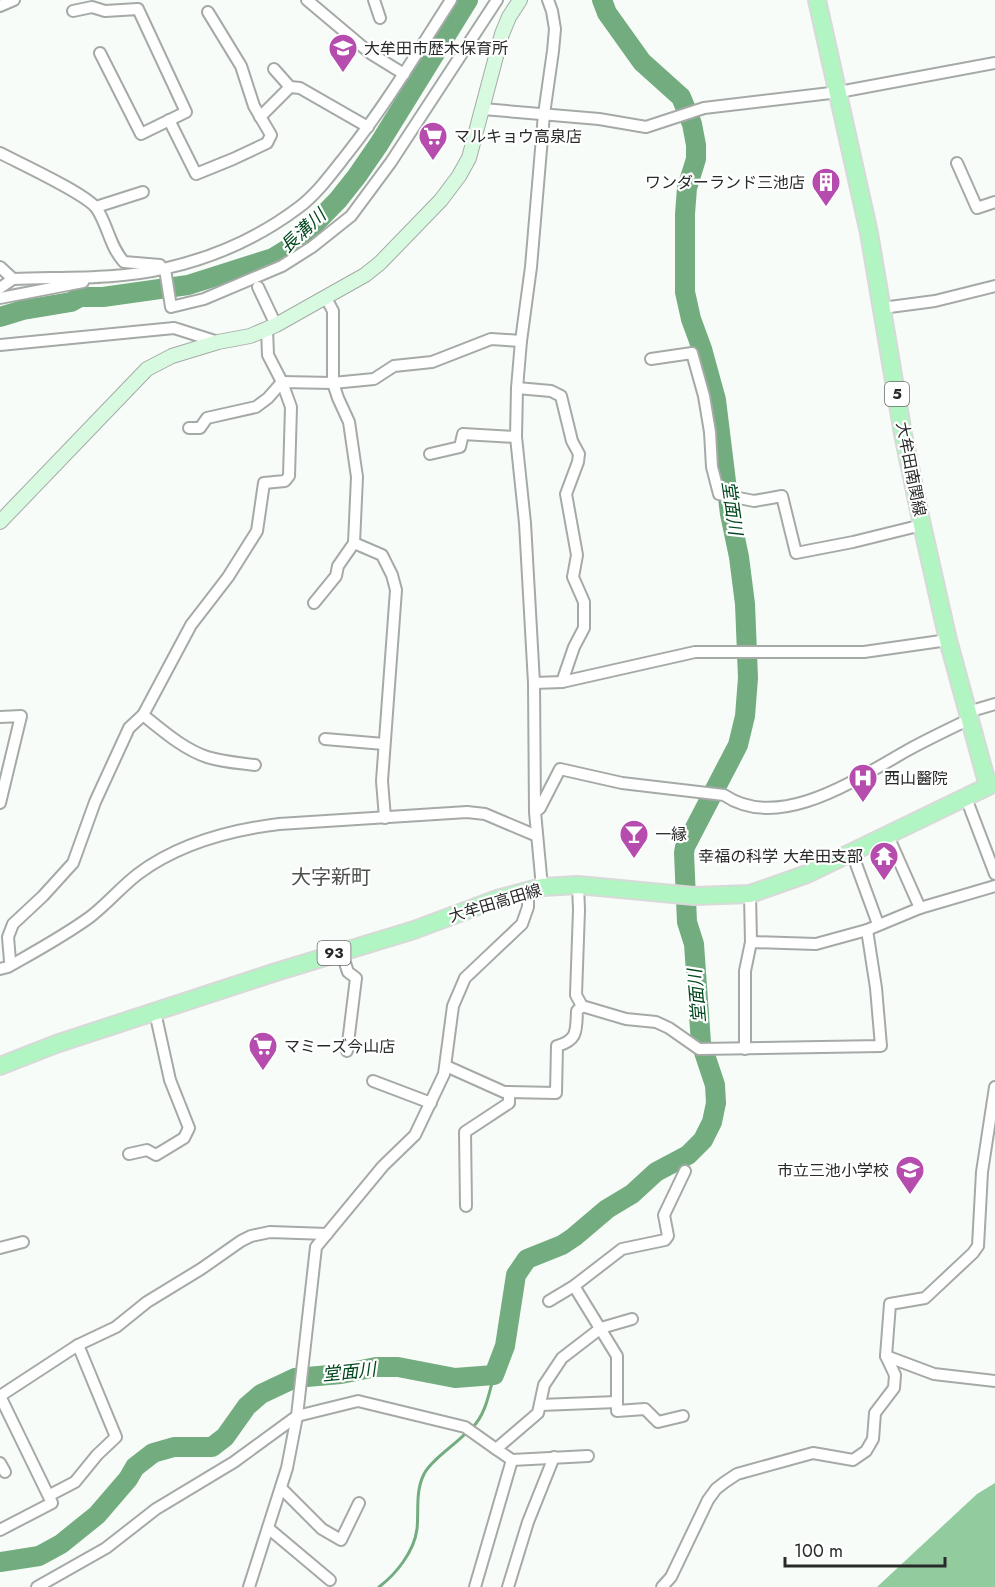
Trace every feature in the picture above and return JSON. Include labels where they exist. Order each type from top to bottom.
[{"type":"main road","name":"大牟田南関線","points":[[817,0],[869,233],[903,434],[922,525],[948,640],[969,716],[992,785]]},
{"type":"main road","name":"大牟田高田線","points":[[0,1066],[56,1044],[341,951],[414,930],[496,899],[535,890],[578,885],[694,896],[750,894],[807,874],[992,785]]},
{"type":"street","points":[[0,6],[14,0]]},
{"type":"street","points":[[307,0],[370,53],[404,74]]},
{"type":"street","points":[[374,0],[380,18]]},
{"type":"street","points":[[0,298],[165,269],[226,251],[255,237],[300,207],[327,179],[368,127],[451,0]]},
{"type":"street","points":[[0,153],[81,196],[96,207],[117,255],[124,262],[159,265],[165,269],[171,307],[204,299],[282,266],[312,247],[351,216],[391,162],[497,0]]},
{"type":"street","points":[[0,522],[147,369],[172,356],[218,342],[250,336],[272,327],[365,275],[380,263],[441,200],[469,158],[502,34],[520,0]]},
{"type":"street","points":[[249,1587],[287,1468],[302,1382],[316,1247],[383,1166],[415,1135],[446,1066],[451,1015],[465,978],[522,924],[535,890],[537,836],[534,683],[525,523],[516,437],[521,341],[531,267],[544,114],[555,29],[548,0]]},
{"type":"street","points":[[73,11],[92,7],[105,11],[126,5],[138,9],[186,112],[141,134],[100,53]]},
{"type":"street","points":[[168,120],[196,174],[267,143],[271,135],[254,106],[241,66],[208,12]]},
{"type":"street","points":[[483,109],[599,119],[646,127],[694,110],[839,92],[995,64]]},
{"type":"street","points":[[274,69],[290,87],[300,88],[368,127]]},
{"type":"street","points":[[260,117],[290,87]]},
{"type":"street","points":[[957,164],[977,208],[995,202]]},
{"type":"street","points":[[96,207],[143,192]]},
{"type":"street","points":[[0,267],[13,279]]},
{"type":"street","points":[[0,288],[13,279],[121,276]]},
{"type":"street","points":[[882,308],[935,301],[995,286]]},
{"type":"street","points":[[10,961],[8,937],[13,924],[73,863],[95,802],[129,728],[143,714],[191,625],[228,577],[257,531],[264,483],[285,481],[289,476],[291,407],[282,382],[268,355],[272,327],[258,287]]},
{"type":"street","points":[[314,603],[336,576],[338,566],[354,543],[357,477],[349,422],[333,383],[333,311],[326,298]]},
{"type":"street","points":[[0,345],[174,328],[218,342]]},
{"type":"street","points":[[189,428],[200,428],[207,418],[256,407],[268,398],[282,382],[333,383],[374,379],[393,366],[432,362],[490,339],[521,341]]},
{"type":"street","points":[[651,358],[692,352],[704,396],[710,432],[712,467],[719,494],[754,501],[782,496],[796,552],[853,542],[922,525]]},
{"type":"street","points":[[517,388],[551,391],[561,396],[572,441],[579,454],[566,494],[578,555],[573,577],[584,603],[584,628],[574,647],[562,682]]},
{"type":"street","points":[[430,454],[460,447],[463,434],[516,437]]},
{"type":"street","points":[[354,543],[382,555],[392,575],[396,590],[382,781],[385,818]]},
{"type":"street","points":[[534,683],[562,682],[695,652],[864,652],[948,640]]},
{"type":"street","points":[[535,812],[540,808],[560,769],[622,783],[724,795],[732,801],[757,807],[774,807],[821,798],[969,716],[995,704]]},
{"type":"street","points":[[143,714],[174,739],[204,756],[226,762],[255,765]]},
{"type":"street","points":[[0,717],[21,716],[0,803]]},
{"type":"street","points":[[325,739],[384,744]]},
{"type":"street","points":[[966,798],[995,874]]},
{"type":"street","points":[[0,969],[8,967],[58,938],[91,916],[138,874],[166,857],[194,844],[248,827],[442,812],[485,814],[537,836]]},
{"type":"street","points":[[888,836],[920,908]]},
{"type":"street","points":[[852,853],[878,924]]},
{"type":"street","points":[[578,885],[576,995],[582,1006],[626,1020],[656,1022],[705,1049],[881,1046],[879,1007],[867,930]]},
{"type":"street","points":[[751,942],[816,944],[867,930],[920,908],[995,886]]},
{"type":"street","points":[[745,1049],[745,971],[751,942],[750,894]]},
{"type":"street","points":[[341,951],[348,972],[356,978],[347,1051]]},
{"type":"street","points":[[446,1066],[504,1092],[556,1094],[557,1046],[568,1043],[575,1035],[577,1011],[582,1006]]},
{"type":"street","points":[[129,1154],[147,1150],[156,1155],[184,1138],[189,1128],[170,1080],[154,1012]]},
{"type":"street","points":[[373,1081],[431,1103]]},
{"type":"street","points":[[662,1587],[671,1577],[708,1500],[716,1489],[737,1474],[813,1453],[853,1460],[866,1451],[873,1439],[875,1413],[894,1388],[895,1375],[886,1356],[890,1305],[926,1298],[978,1246],[982,1172],[995,1087]]},
{"type":"street","points":[[466,1206],[465,1132],[509,1103],[509,1092]]},
{"type":"street","points":[[549,1301],[574,1286],[622,1249],[664,1240],[669,1236],[664,1215],[685,1171]]},
{"type":"street","points":[[0,1530],[52,1503],[0,1396],[78,1345],[116,1327],[147,1302],[241,1241],[270,1232],[327,1234]]},
{"type":"street","points":[[0,1248],[23,1242]]},
{"type":"street","points":[[574,1286],[617,1356],[617,1411],[645,1409],[658,1422],[683,1416]]},
{"type":"street","points":[[496,1449],[538,1413],[544,1385],[562,1358],[600,1328],[632,1318]]},
{"type":"street","points":[[50,1495],[75,1482],[97,1455],[116,1437],[78,1345]]},
{"type":"street","points":[[886,1356],[934,1374],[995,1381]]},
{"type":"street","points":[[37,1587],[106,1548],[156,1509],[234,1462],[297,1416],[358,1401],[469,1430],[512,1460],[588,1456]]},
{"type":"street","points":[[540,1405],[617,1402]]},
{"type":"street","points":[[508,1587],[528,1522],[554,1457]]},
{"type":"street","points":[[475,1587],[512,1460]]},
{"type":"street","points":[[281,1488],[322,1529],[341,1540],[359,1503]]},
{"type":"street","points":[[268,1528],[330,1580]]},
{"type":"green space","points":[[995,1483],[995,1587],[877,1587],[977,1494]]},
{"type":"waterway","name":"長溝川","points":[[0,317],[23,310],[71,302],[80,297],[103,297],[188,285],[273,258],[294,245],[338,200],[357,176],[468,0]]},
{"type":"waterway","name":"堂面川","points":[[0,1562],[39,1556],[61,1544],[97,1515],[128,1479],[135,1467],[153,1453],[174,1447],[212,1447],[225,1437],[247,1406],[261,1394],[295,1378],[341,1374],[376,1367],[398,1367],[455,1378],[494,1375],[505,1346],[516,1275],[527,1259],[562,1245],[607,1209],[632,1194],[656,1172],[688,1155],[703,1140],[712,1122],[716,1103],[715,1085],[701,1043],[694,944],[687,922],[684,853],[738,745],[745,716],[748,678],[745,604],[739,557],[730,514],[716,400],[685,292],[687,188],[696,159],[692,124],[681,97],[642,62],[607,13],[602,0]]},
{"type":"waterway","points":[[472,1428],[484,1410],[494,1375]]},
{"type":"waterway","points":[[379,1587],[398,1569],[412,1546],[417,1529],[419,1488],[424,1474],[432,1463],[467,1432]]},
{"type":"place","name":"大牟田市歴木保育所","points":[[343,74]]},
{"type":"place","name":"マルキョウ高泉店","points":[[433,162]]},
{"type":"place","name":"ワンダーランド三池店","points":[[826,208]]},
{"type":"place","name":"西山醫院","points":[[863,804]]},
{"type":"place","name":"一縁","points":[[634,860]]},
{"type":"place","name":"幸福の科学 大牟田支部","points":[[884,882]]},
{"type":"place","name":"マミーズ今山店","points":[[263,1072]]},
{"type":"place","name":"市立三池小学校","points":[[910,1196]]},
{"type":"district","name":"大字新町","points":[[331,877]]}]
